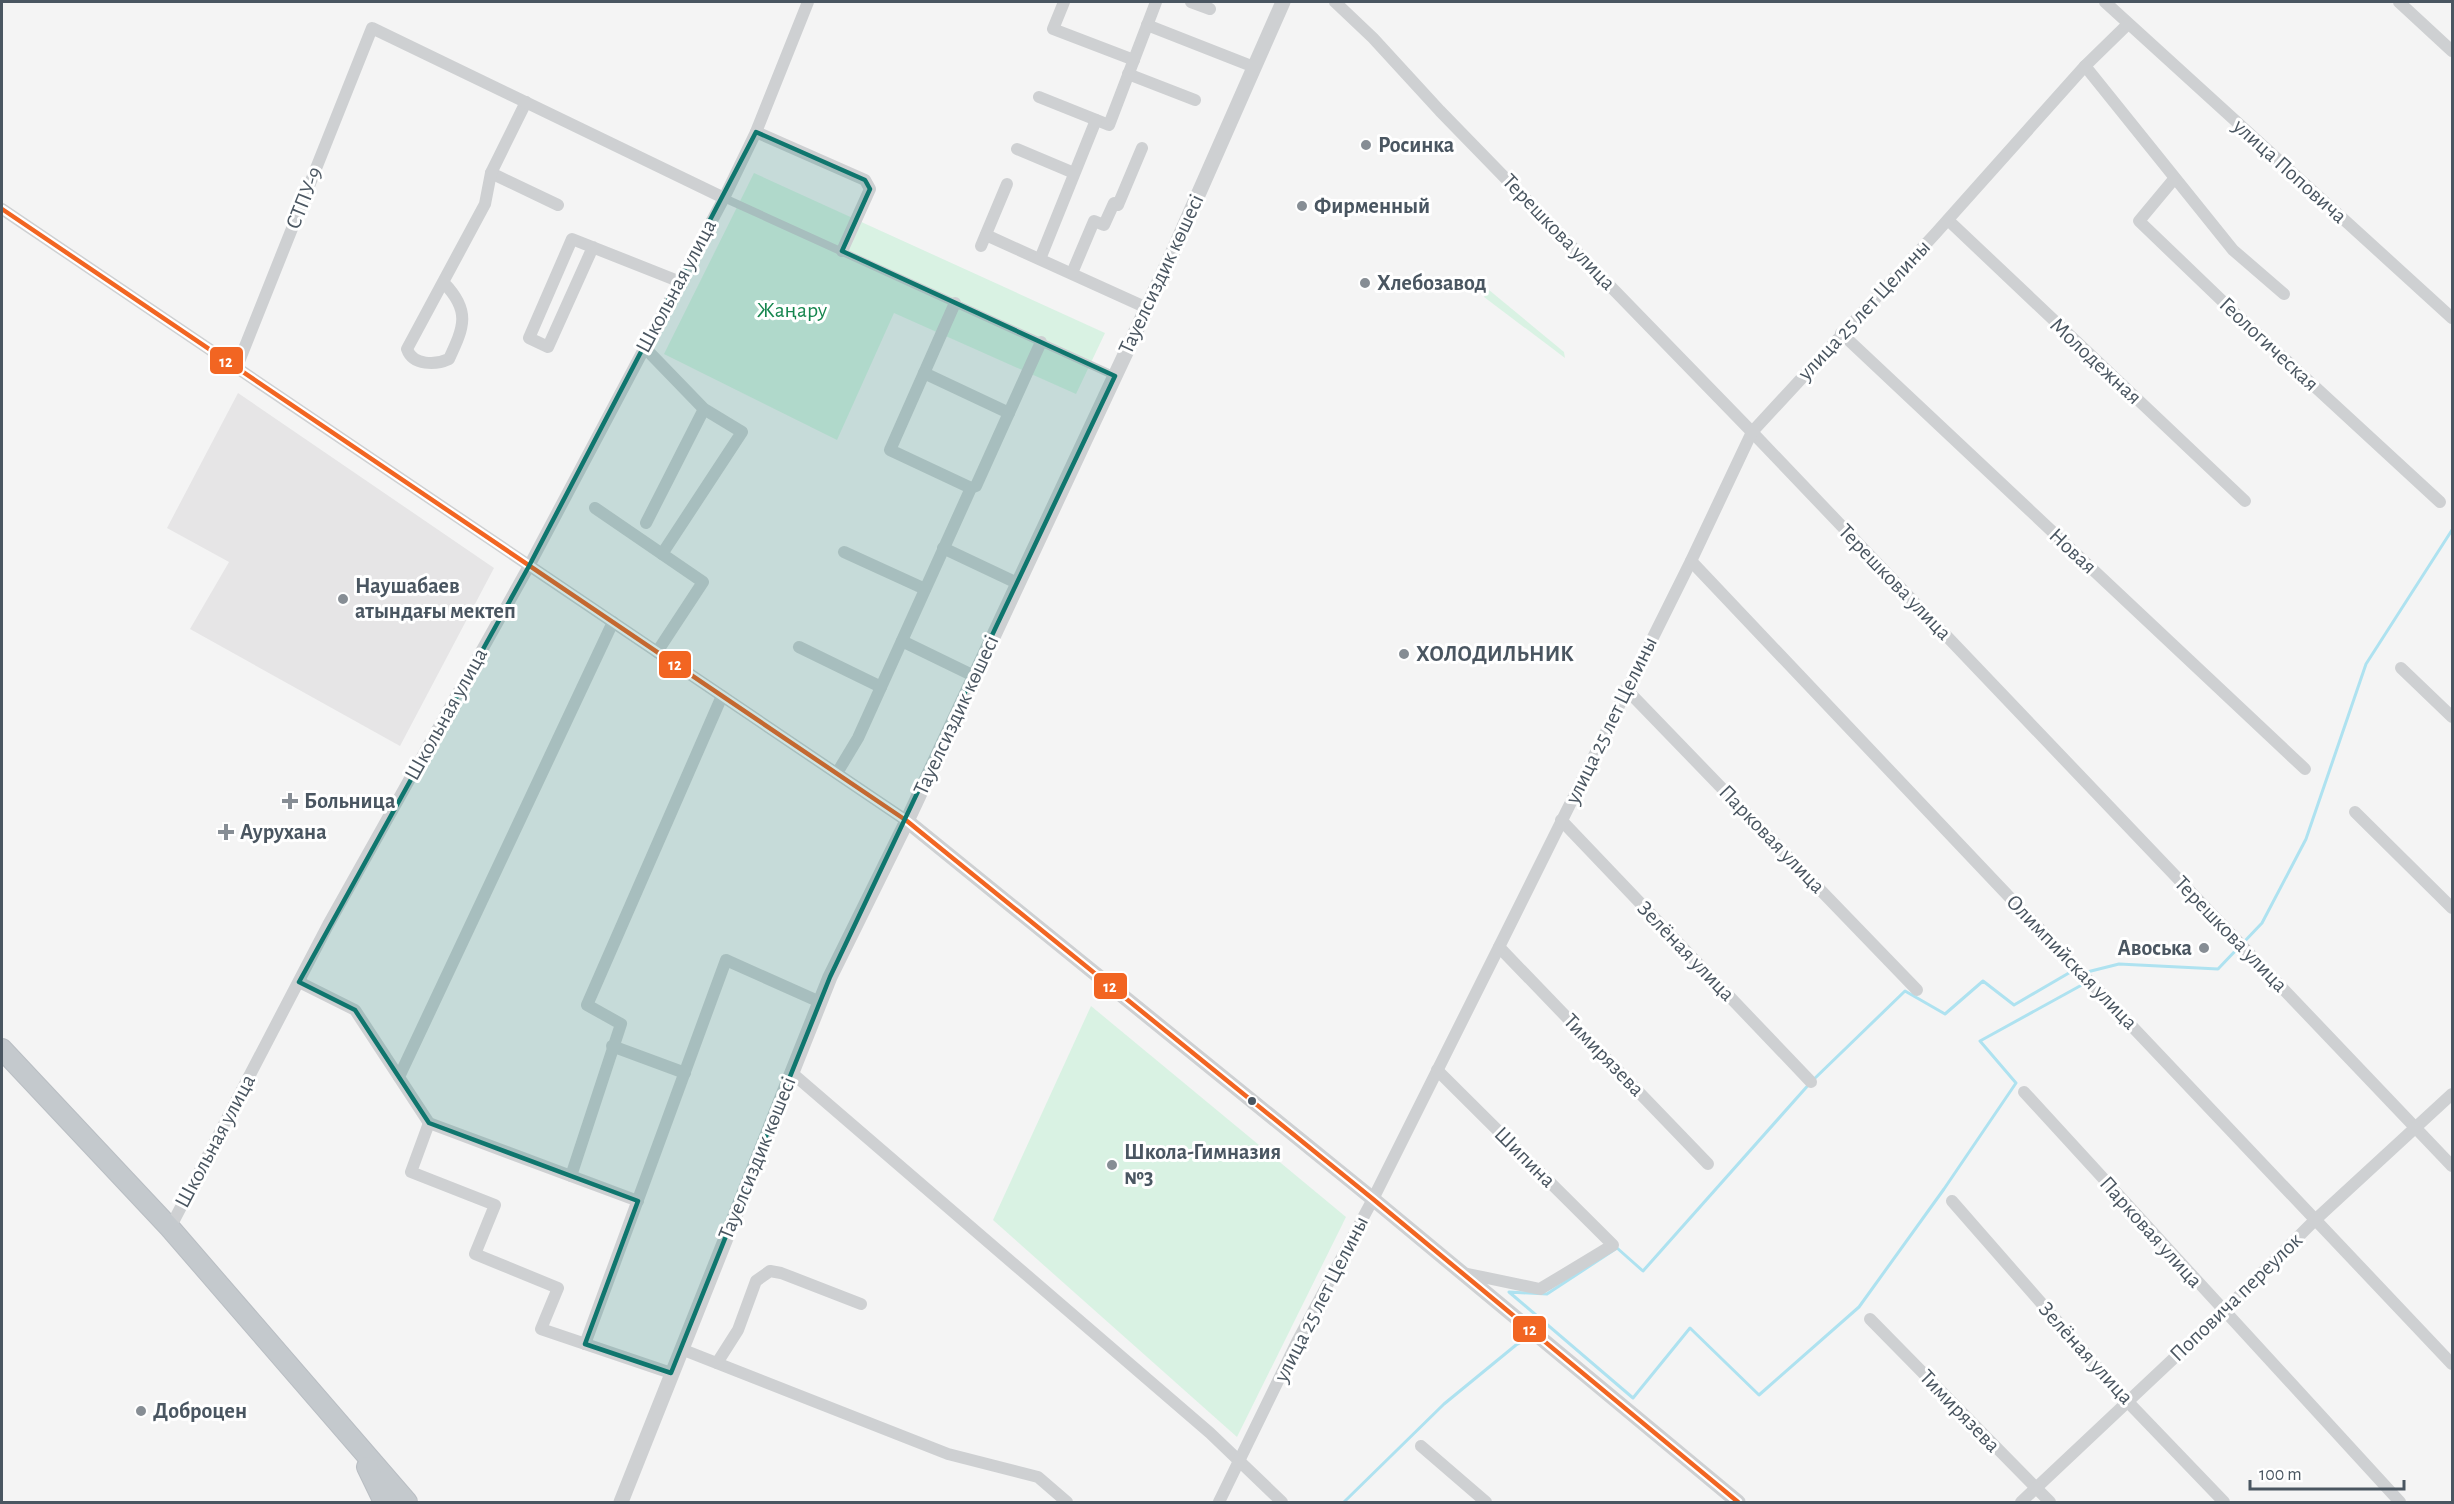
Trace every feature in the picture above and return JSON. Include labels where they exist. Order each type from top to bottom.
[{"type":"highway","points":[[2,1048],[170,1228],[406,1503]]},
{"type":"highway","points":[[356,1443],[384,1503]]},
{"type":"street","name":"Школьная улица","points":[[170,1228],[298,982],[529,566],[724,198],[756,132],[808,2]]},
{"type":"street","points":[[1064,2],[1053,29],[1134,60]]},
{"type":"street","points":[[1039,97],[1109,125],[1156,2]]},
{"type":"street","points":[[1191,2],[1210,9]]},
{"type":"street","name":"Тауелсиздик көшесі","points":[[621,1503],[820,1002],[1147,308],[1283,2]]},
{"type":"street","name":"Терешкова улица","points":[[1335,2],[1373,38],[1440,111],[1752,432],[2452,1166]]},
{"type":"street","name":"улица Поповича","points":[[2105,2],[2452,318]]},
{"type":"street","points":[[2399,2],[2452,51]]},
{"type":"street","name":"улица 25 лет Целины","points":[[1219,1503],[1298,1341],[1373,1199],[1499,947],[1691,561],[1752,432],[1948,220],[2085,66],[2128,24]]},
{"type":"street","points":[[1147,25],[1254,67]]},
{"type":"street","name":"СТПУ-9","points":[[236,369],[372,28],[526,102]]},
{"type":"street","name":"Геологическая","points":[[2085,66],[2233,250],[2284,294]]},
{"type":"street","points":[[1128,74],[1195,100]]},
{"type":"street","points":[[444,283],[451,290],[462,311],[463,329],[449,359],[432,365],[409,355],[407,349],[485,204],[490,173],[526,102],[724,198],[1115,376]]},
{"type":"street","points":[[1040,259],[1096,120]]},
{"type":"street","points":[[756,132],[865,180],[870,189],[842,251]]},
{"type":"street","points":[[1072,273],[1094,221],[1104,225],[1114,204],[1118,206],[1142,148]]},
{"type":"street","points":[[1017,149],[1074,174]]},
{"type":"street","points":[[490,173],[558,205]]},
{"type":"street","name":"Геологическая","points":[[2174,179],[2139,220],[2238,316],[2440,502]]},
{"type":"street","points":[[1007,184],[983,240],[1040,259],[1147,308]]},
{"type":"street","points":[[2,209],[907,821],[1462,1272],[1738,1503]]},
{"type":"street","name":"Молодежная","points":[[1948,220],[2245,501]]},
{"type":"street","points":[[593,247],[548,347],[529,338],[572,239],[593,247],[678,281]]},
{"type":"street","points":[[955,303],[890,450],[971,488]]},
{"type":"street","name":"Новая","points":[[1842,333],[2305,769]]},
{"type":"street","points":[[837,773],[858,738],[943,548],[971,488],[976,486],[1041,342]]},
{"type":"street","points":[[644,346],[704,409],[742,432],[662,554]]},
{"type":"street","points":[[924,373],[1009,413]]},
{"type":"street","points":[[646,523],[704,409]]},
{"type":"street","points":[[595,508],[703,582],[657,652]]},
{"type":"street","points":[[943,548],[1017,583]]},
{"type":"street","points":[[844,552],[925,589]]},
{"type":"street","name":"Олимпийская улица","points":[[1691,561],[2452,1364]]},
{"type":"street","points":[[399,1077],[613,622]]},
{"type":"street","points":[[902,641],[974,676]]},
{"type":"street","points":[[799,647],[881,687]]},
{"type":"street","points":[[2401,668],[2452,717]]},
{"type":"street","name":"Парковая улица","points":[[1626,689],[1917,990]]},
{"type":"street","points":[[571,1176],[621,1024],[587,1005],[722,696]]},
{"type":"street","points":[[2355,812],[2452,908]]},
{"type":"street","name":"Зелёная улица","points":[[1561,820],[1811,1082]]},
{"type":"street","name":"Тимирязева","points":[[1499,947],[1708,1164]]},
{"type":"street","points":[[585,1344],[726,960],[820,1002]]},
{"type":"street","points":[[298,982],[355,1010],[429,1123],[638,1201]]},
{"type":"street","points":[[612,1046],[685,1072]]},
{"type":"street","name":"Шипина","points":[[1437,1070],[1613,1245],[1540,1289],[1462,1272]]},
{"type":"street","points":[[792,1072],[1210,1433],[1282,1503]]},
{"type":"street","name":"Парковая улица","points":[[2024,1092],[2400,1503]]},
{"type":"street","name":"Поповича переулок","points":[[2021,1503],[2315,1220],[2452,1094]]},
{"type":"street","points":[[429,1123],[411,1172],[495,1205],[475,1254],[558,1288],[540,1329],[671,1373]]},
{"type":"street","name":"Зелёная улица","points":[[1952,1201],[2127,1401],[2224,1503]]},
{"type":"street","points":[[717,1363],[738,1330],[756,1281],[770,1271],[782,1273],[861,1304]]},
{"type":"street","name":"Тимирязева","points":[[1870,1319],[2050,1503]]},
{"type":"street","points":[[681,1349],[948,1454],[1038,1478],[1067,1503]]},
{"type":"street","points":[[1421,1446],[1486,1503]]},
{"type":"highlighted area","points":[[756,132],[865,180],[870,189],[842,251],[1115,376],[830,977],[671,1373],[585,1344],[638,1201],[429,1123],[355,1010],[299,982],[529,566]]},
{"type":"shaded area","name":"Наушабаев атындағы мектеп","points":[[238,393],[494,568],[400,746],[190,629],[229,562],[167,528]]},
{"type":"green space","name":"Жаңару","points":[[754,173],[1105,333],[1076,394],[894,313],[837,440],[664,354]]},
{"type":"green space","points":[[1489,290],[1564,352],[1565,358],[1484,297]]},
{"type":"green space","points":[[1091,1006],[1346,1217],[1237,1437],[993,1220]]},
{"type":"waterway","points":[[2243,943],[2262,923],[2306,839],[2366,664],[2452,530]]},
{"type":"waterway","points":[[2087,972],[2119,964],[2218,969],[2238,948]]},
{"type":"waterway","points":[[2074,970],[2089,981],[1980,1041],[2016,1083],[1944,1189],[1859,1307],[1759,1395],[1690,1328],[1633,1398],[1509,1292],[1547,1294],[1617,1248],[1643,1271],[1811,1082],[1905,991],[1945,1014],[1983,981],[2014,1005],[2074,970]]},
{"type":"waterway","points":[[1344,1502],[1444,1404],[1516,1345],[1531,1337]]},
{"type":"transit line","name":"12","points":[[2,209],[907,821],[1373,1199],[1738,1502]]},
{"type":"place","name":"Росинка","points":[[1366,145]]},
{"type":"place","name":"Фирменный","points":[[1302,206]]},
{"type":"place","name":"Хлебозавод","points":[[1365,283]]},
{"type":"place","name":"Наушабаев атындағы мектеп","points":[[343,599]]},
{"type":"place","name":"ХОЛОДИЛЬНИК","points":[[1404,654]]},
{"type":"place","name":"Больница","points":[[290,801]]},
{"type":"place","name":"Аурухана","points":[[226,832]]},
{"type":"place","name":"Авоська","points":[[2204,948]]},
{"type":"place","name":"Школа-Гимназия №3","points":[[1112,1165]]},
{"type":"place","name":"Доброцен","points":[[141,1411]]}]
